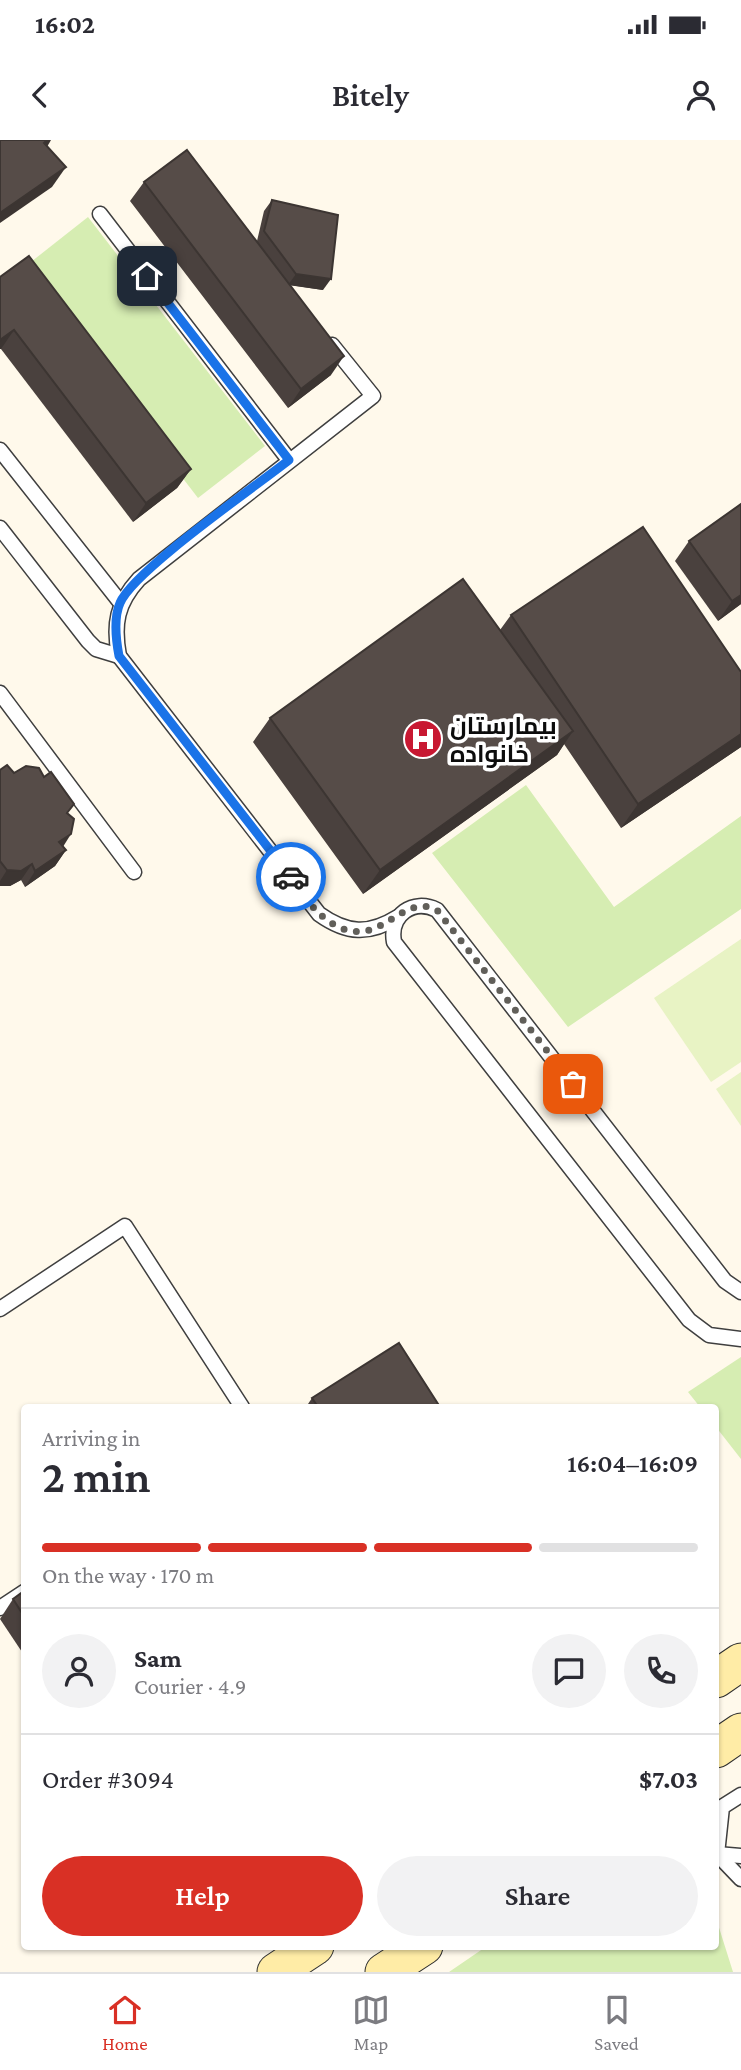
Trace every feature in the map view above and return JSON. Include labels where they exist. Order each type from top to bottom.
[{"type":"main road","points":[[719,1677],[741,1662]]},
{"type":"main road","points":[[719,1747],[741,1732]]},
{"type":"main road","points":[[276,1972],[309,1950]]},
{"type":"main road","points":[[384,1972],[418,1950]]},
{"type":"lane","points":[[100,214],[289,460]]},
{"type":"lane","points":[[324,335],[373,396],[153,566],[120,602],[116,630],[119,656],[320,914],[332,923],[355,932],[379,927],[412,906],[429,906],[437,910],[725,1281],[741,1292]]},
{"type":"lane","points":[[0,450],[120,602]]},
{"type":"lane","points":[[0,528],[88,641],[96,649],[119,656]]},
{"type":"lane","points":[[0,693],[134,872]]},
{"type":"lane","points":[[398,917],[393,934],[394,942],[689,1320],[709,1335],[741,1339]]},
{"type":"lane","points":[[0,1309],[125,1226],[240,1404]]},
{"type":"lane","points":[[0,1608],[21,1594]]},
{"type":"lane","points":[[719,1830],[722,1807],[741,1795]]},
{"type":"lane","points":[[719,1854],[741,1856]]},
{"type":"lane","points":[[719,1857],[741,1879]]},
{"type":"green space","points":[[88,217],[265,446],[198,498],[22,269]]},
{"type":"green space","points":[[526,785],[614,907],[741,816],[741,909],[568,1027],[432,853]]},
{"type":"green space","points":[[741,939],[741,1062],[711,1082],[654,998]]},
{"type":"green space","points":[[741,1072],[741,1126],[716,1089]]},
{"type":"green space","points":[[741,1357],[741,1459],[719,1431],[719,1404],[698,1404],[688,1392]]},
{"type":"green space","points":[[719,1928],[733,1972],[449,1972],[481,1950],[719,1950]]},
{"type":"building","points":[[0,140],[47,140],[44,143],[66,167],[0,213]]},
{"type":"building","points":[[187,150],[344,356],[301,389],[144,182]]},
{"type":"building","points":[[272,200],[338,215],[331,279],[296,274],[264,231]]},
{"type":"building","points":[[29,256],[191,469],[146,503],[14,330],[0,340],[0,277]]},
{"type":"building","points":[[741,504],[741,595],[732,601],[689,541]]},
{"type":"building","points":[[643,527],[741,672],[741,734],[638,804],[511,615]]},
{"type":"building","points":[[463,579],[573,731],[380,870],[270,718]]},
{"type":"building","points":[[7,765],[14,773],[26,766],[39,768],[44,777],[51,772],[74,804],[67,813],[74,819],[71,834],[59,842],[66,850],[35,871],[32,864],[21,871],[7,870],[0,861],[0,770]]},
{"type":"building","points":[[399,1343],[438,1404],[316,1404],[312,1398]]},
{"type":"building","points":[[21,1593],[21,1611],[13,1599]]},
{"type":"way so far","points":[[291,877],[320,914],[332,923],[355,932],[368,931],[387,924],[412,906],[429,906],[437,910],[573,1084]]},
{"type":"place","name":"بیمارستان خانواده","points":[[423,739]]},
{"type":"route","points":[[147,276],[289,460],[153,566],[128,591],[120,602],[117,617],[119,656],[291,877]]}]
